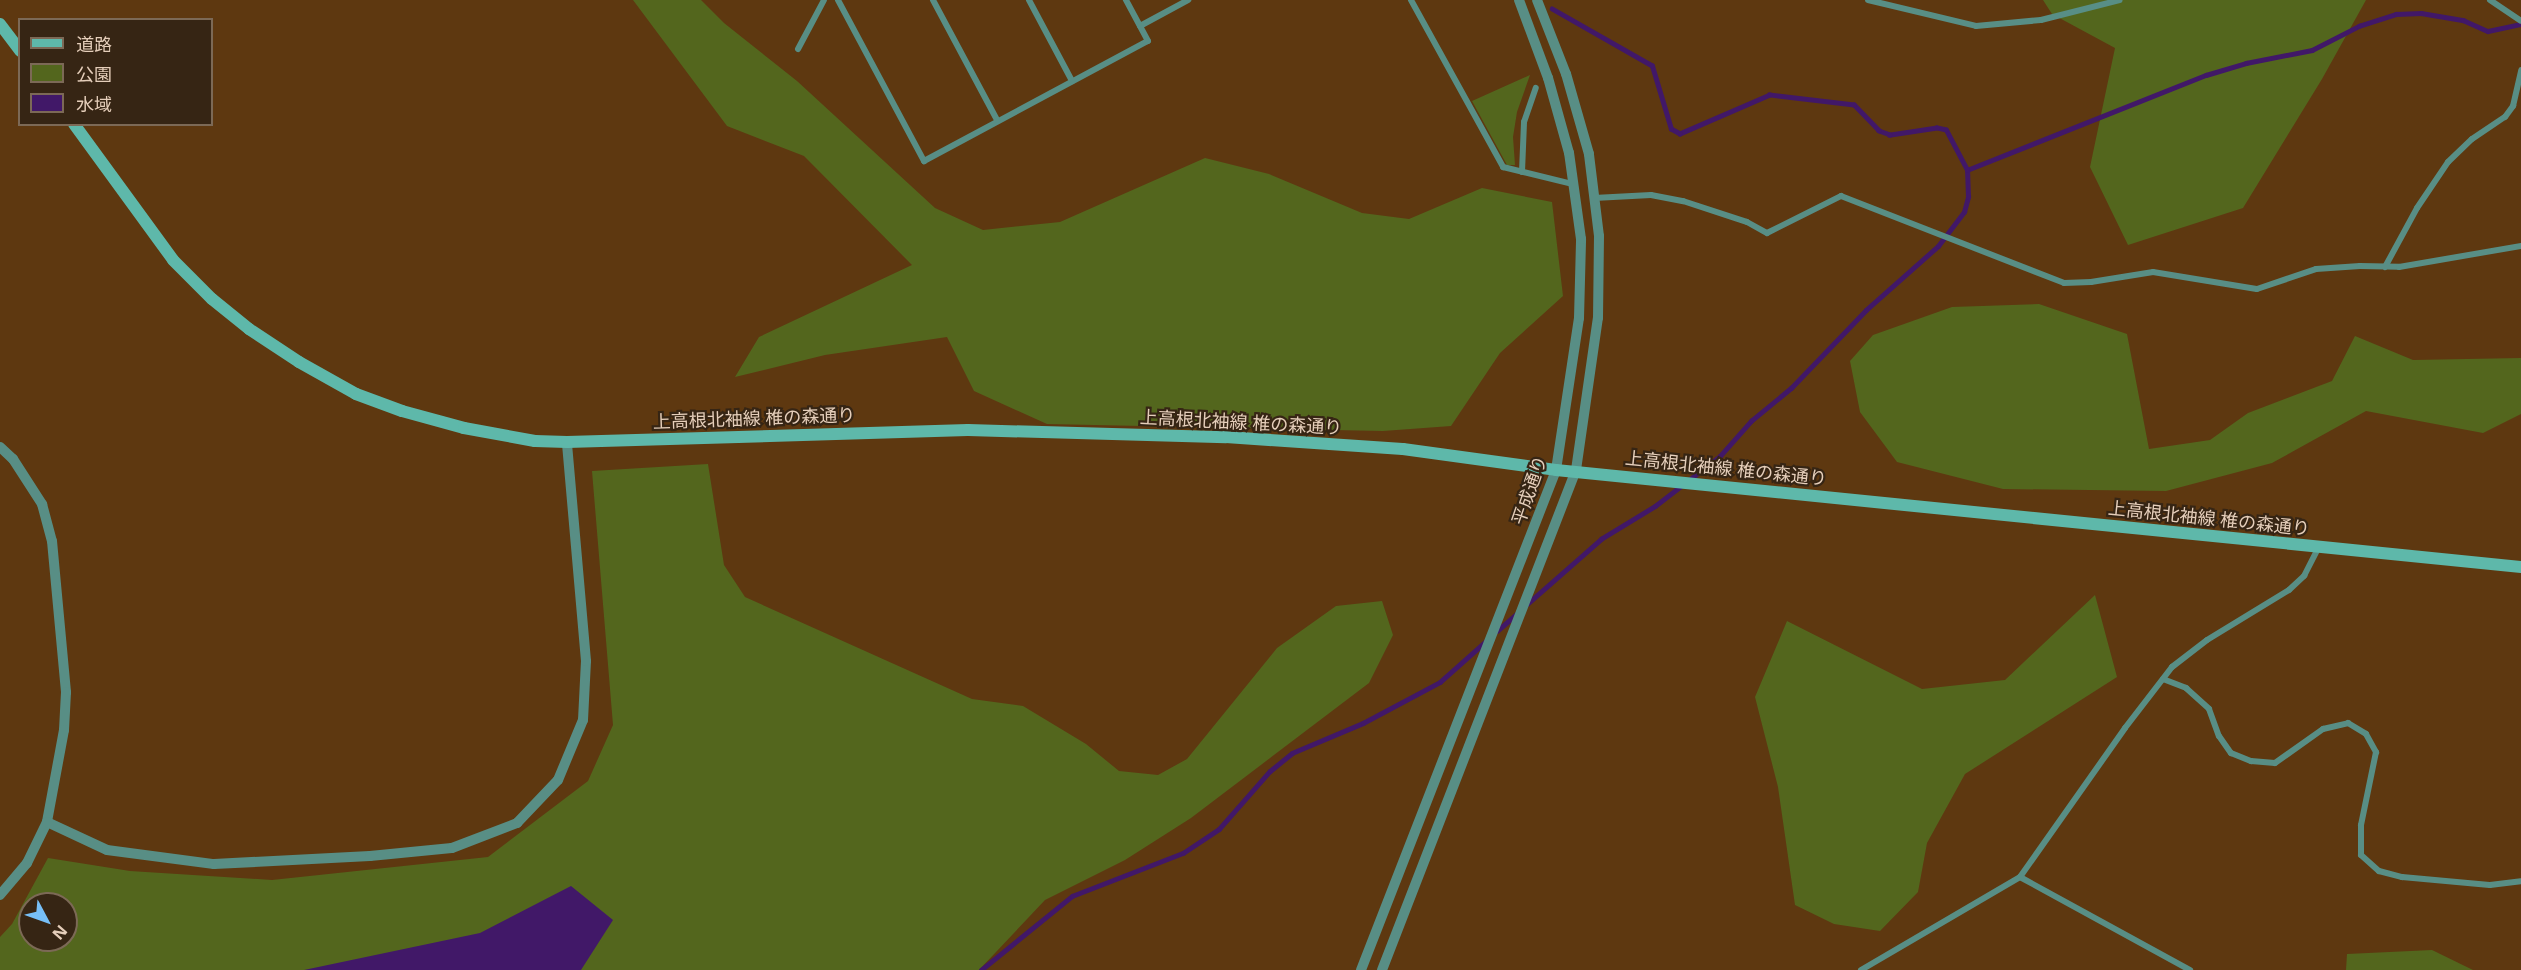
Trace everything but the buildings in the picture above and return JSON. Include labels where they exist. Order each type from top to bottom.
[{"type":"main road","points":[[0,24],[18,48]]},
{"type":"main road","name":"上高根北袖線 椎の森通り","points":[[75,126],[173,260],[212,299],[249,329],[356,394],[402,411],[464,428],[535,441],[567,442],[968,430],[1214,437],[1403,449],[1556,470],[1576,470],[2318,548],[2521,567]]},
{"type":"street","points":[[798,49],[824,0]]},
{"type":"street","points":[[838,0],[924,160],[1148,41],[1126,0]]},
{"type":"street","points":[[933,0],[997,120]]},
{"type":"street","points":[[1029,0],[1072,81]]},
{"type":"street","points":[[1140,26],[1188,0]]},
{"type":"street","points":[[1412,0],[1503,167],[1573,184]]},
{"type":"street","name":"平成通り","points":[[1361,970],[1556,470],[1579,318],[1581,239],[1569,153],[1548,78],[1519,0]]},
{"type":"street","name":"平成通り","points":[[1382,970],[1576,470],[1598,318],[1599,236],[1589,154],[1566,74],[1538,0]]},
{"type":"street","points":[[1868,0],[1976,26],[2041,20],[2120,0]]},
{"type":"street","points":[[2490,0],[2521,21]]},
{"type":"street","points":[[2385,267],[2416,208],[2448,162],[2472,139],[2505,117],[2513,106],[2521,70]]},
{"type":"street","points":[[1522,172],[1524,122],[1536,88]]},
{"type":"street","points":[[1594,198],[1650,195],[1683,201],[1747,222],[1767,233],[1842,196],[2064,283],[2091,282],[2152,272],[2257,289],[2316,269],[2399,267],[2480,255],[2521,246]]},
{"type":"street","points":[[47,822],[107,850],[214,864],[370,856],[452,848],[517,823],[558,780],[583,720],[586,661],[567,442]]},
{"type":"street","points":[[0,447],[13,459],[42,504],[52,541],[66,692],[62,741],[47,822],[27,863],[0,895]]},
{"type":"street","points":[[1862,970],[2020,877],[2125,728],[2172,667],[2207,640],[2289,590],[2304,576],[2318,548]]},
{"type":"street","points":[[2163,679],[2186,688],[2209,709],[2219,736],[2231,753],[2251,761],[2275,763],[2323,729],[2348,723],[2366,734],[2376,752],[2361,825],[2361,855],[2379,871],[2402,877],[2490,885],[2521,881]]},
{"type":"street","points":[[2020,877],[2187,969]]},
{"type":"green space","points":[[633,0],[701,0],[724,23],[797,81],[935,208],[983,230],[1060,222],[1205,158],[1269,174],[1362,213],[1409,219],[1482,188],[1552,202],[1563,296],[1500,353],[1451,426],[1383,431],[1047,424],[974,391],[947,337],[825,355],[735,377],[759,337],[912,265],[804,156],[727,126]]},
{"type":"green space","points":[[2043,0],[2366,0],[2322,79],[2243,208],[2128,245],[2090,167],[2115,48],[2052,14]]},
{"type":"green space","points":[[1530,75],[1517,112],[1513,137],[1515,165],[1507,165],[1472,101]]},
{"type":"green space","points":[[2039,304],[2127,334],[2149,449],[2210,440],[2248,413],[2332,381],[2355,336],[2413,360],[2521,358],[2521,414],[2483,433],[2366,411],[2272,463],[2166,491],[2003,489],[1897,462],[1860,412],[1850,361],[1873,335],[1952,307]]},
{"type":"green space","points":[[708,464],[724,565],[745,597],[972,699],[1023,706],[1086,744],[1119,771],[1158,775],[1187,759],[1277,648],[1336,606],[1382,601],[1393,635],[1369,683],[1191,818],[1125,860],[1045,900],[979,970],[0,970],[0,937],[18,913],[18,952],[78,952],[78,892],[29,892],[48,858],[130,871],[272,880],[488,857],[588,781],[613,725],[592,471]]},
{"type":"green space","points":[[2095,595],[2117,677],[1965,774],[1927,843],[1918,892],[1880,931],[1834,924],[1795,905],[1778,787],[1755,697],[1787,621],[1922,689],[2005,680]]},
{"type":"green space","points":[[2432,950],[2473,970],[2346,970],[2347,954]]},
{"type":"water","points":[[571,886],[613,920],[581,970],[304,970],[480,933]]},
{"type":"waterway","points":[[1526,605],[1601,539],[1655,506],[1720,456],[1751,421],[1791,388],[1866,310],[1938,246],[1964,212],[1968,197],[1967,170],[1946,130],[1937,128],[1890,135],[1879,131],[1854,105],[1770,95],[1680,134],[1671,129],[1652,66],[1552,9]]},
{"type":"waterway","points":[[1967,170],[2206,75],[2246,63],[2312,50],[2359,26],[2396,14],[2421,13],[2463,20],[2488,31],[2521,24]]},
{"type":"waterway","points":[[1497,631],[1518,613]]},
{"type":"waterway","points":[[981,970],[1072,896],[1183,853],[1219,829],[1270,771],[1292,753],[1363,723],[1440,682],[1486,641]]}]
